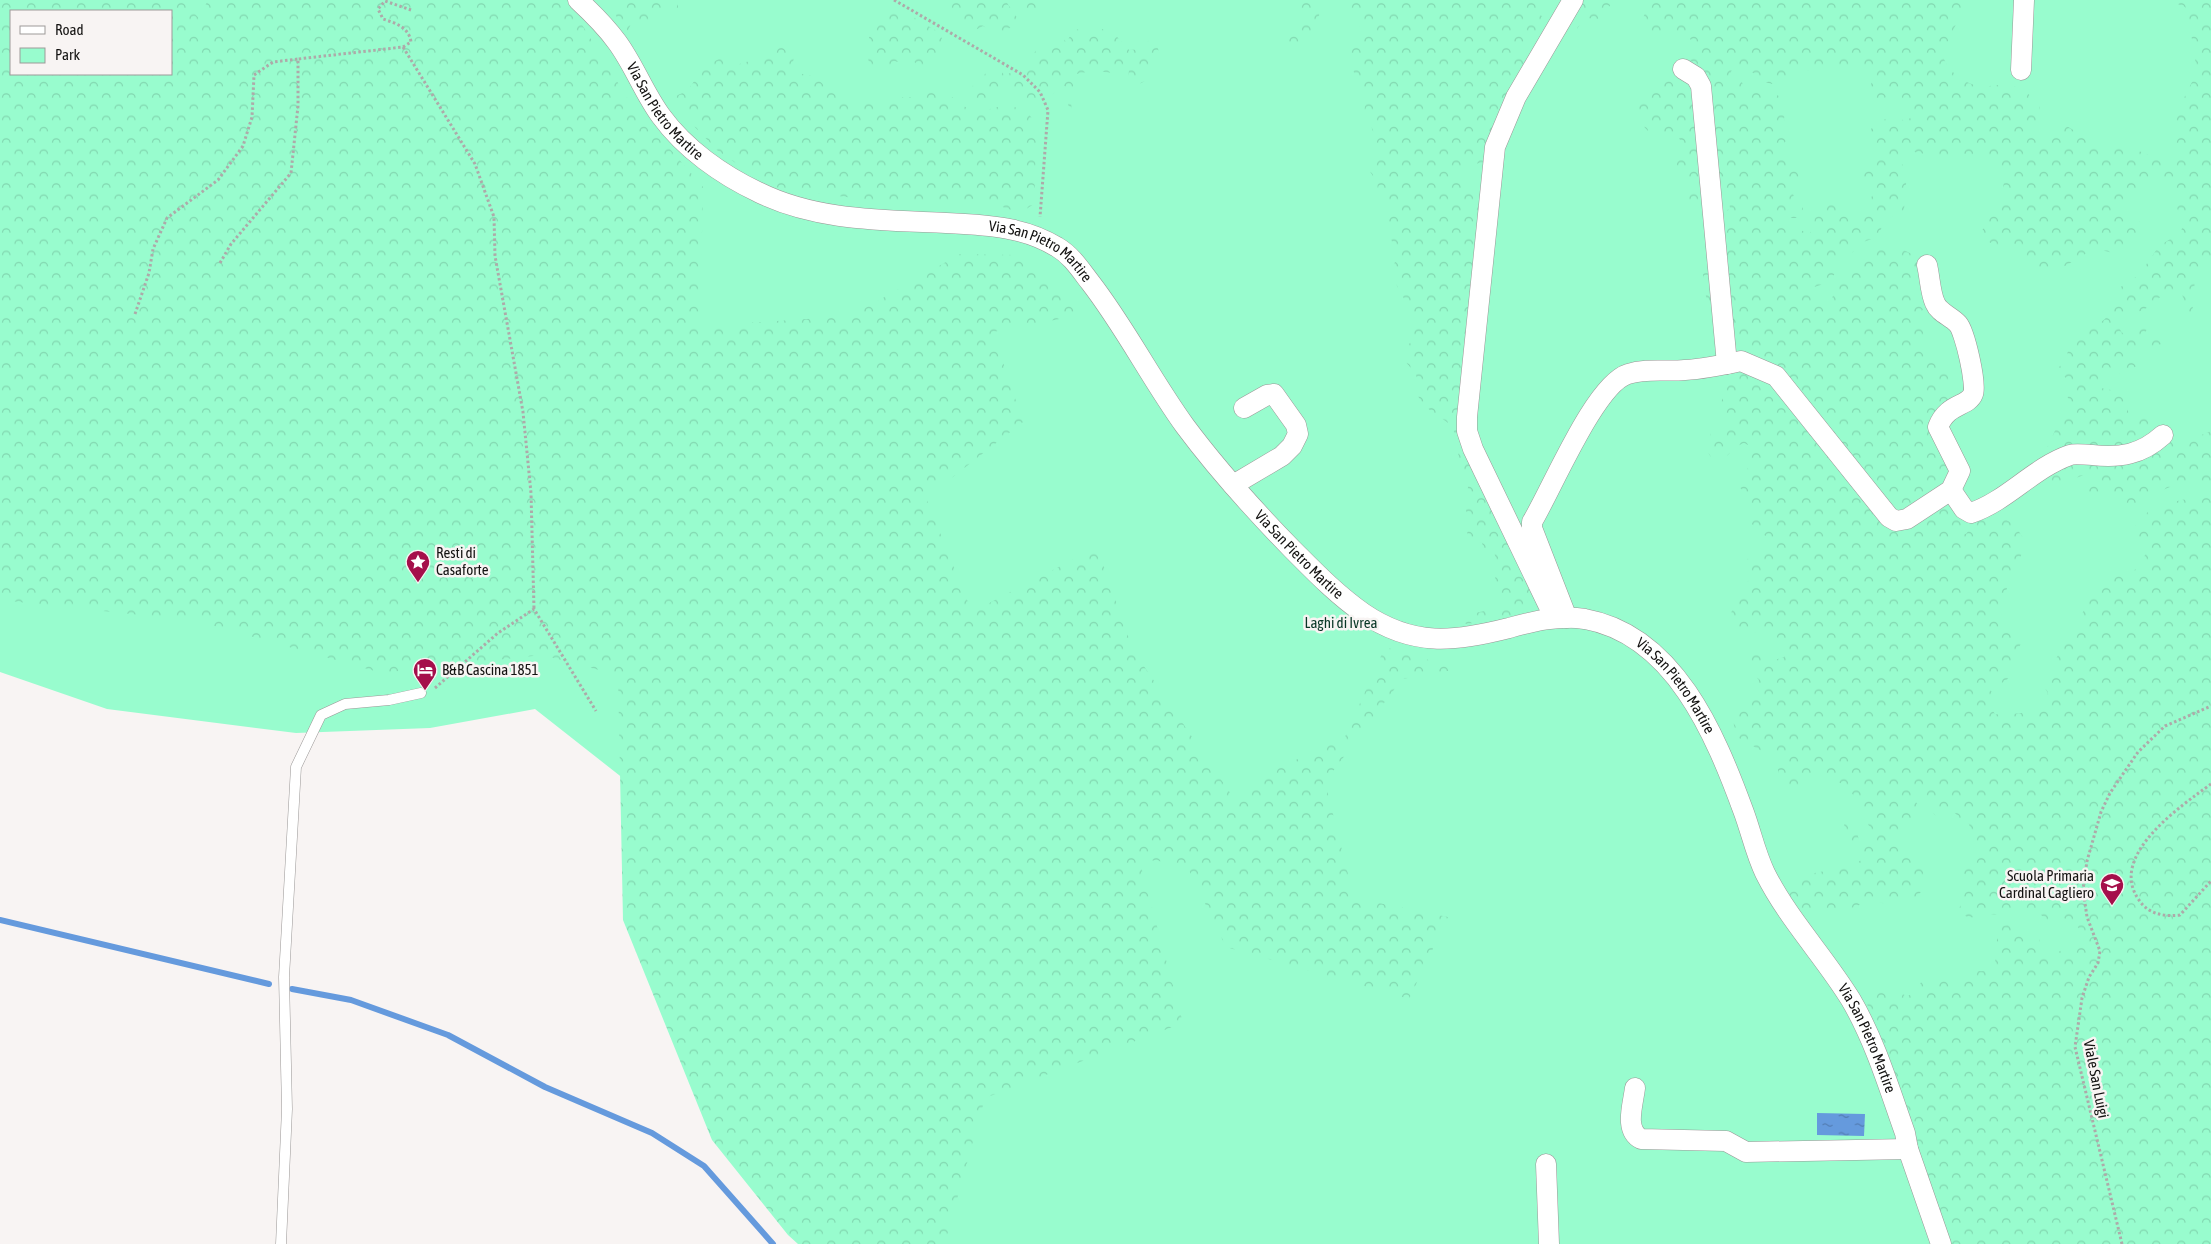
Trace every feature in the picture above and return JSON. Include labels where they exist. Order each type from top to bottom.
[{"type":"street","name":"Via San Pietro Martire","points":[[578,0],[617,41],[662,117],[688,145],[720,171],[760,193],[814,213],[997,226],[1026,232],[1058,247],[1072,259],[1108,306],[1185,426],[1233,486],[1329,587],[1365,614],[1403,634],[1429,639],[1464,638],[1541,619],[1561,618],[1600,623],[1629,637],[1656,655],[1682,684],[1711,737],[1734,788],[1766,875],[1808,942],[1844,990],[1866,1029],[1902,1125],[1908,1149],[1941,1244]]},
{"type":"street","points":[[1561,618],[1473,450],[1467,431],[1467,417],[1495,147],[1516,98],[1573,0]]},
{"type":"street","points":[[2021,70],[2024,0]]},
{"type":"street","points":[[1683,69],[1696,77],[1702,86],[1727,364]]},
{"type":"street","points":[[1561,618],[1532,528],[1532,522],[1595,405],[1616,380],[1626,374],[1642,370],[1685,370],[1741,361],[1776,376],[1889,517],[1896,520],[1907,518],[1951,490],[1960,471],[1938,427],[1949,409],[1968,401],[1974,393],[1974,381],[1963,332],[1958,323],[1935,304],[1928,265]]},
{"type":"street","points":[[1233,486],[1282,456],[1292,446],[1298,434],[1296,425],[1274,394],[1267,394],[1244,408]]},
{"type":"street","points":[[1951,490],[1964,509],[1971,513],[1983,509],[2046,467],[2071,454],[2116,457],[2143,448],[2163,435]]},
{"type":"street","points":[[1635,1088],[1631,1128],[1634,1135],[1641,1139],[1726,1141],[1746,1152],[1908,1149]]},
{"type":"street","points":[[1546,1164],[1549,1244]]},
{"type":"lane","points":[[281,1244],[287,1109],[284,977],[296,767],[321,715],[345,704],[389,700],[420,694]]},
{"type":"path","points":[[894,0],[1023,75],[1040,92],[1048,110],[1038,238]]},
{"type":"path","points":[[135,314],[148,273],[153,249],[167,218],[218,180],[244,146],[252,117],[254,75],[273,62],[403,47],[411,42],[410,35],[400,25],[383,19],[378,9],[386,1],[411,10]]},
{"type":"path","points":[[403,47],[475,164],[494,217],[495,256],[523,412],[531,493],[534,609],[596,711]]},
{"type":"path","points":[[220,263],[231,244],[291,173],[296,148],[298,59]]},
{"type":"path","points":[[420,694],[433,689],[498,633],[534,609]]},
{"type":"path","name":"Viale San Luigi","points":[[2122,1244],[2076,1047],[2082,998],[2089,977],[2098,963],[2100,951],[2087,917],[2083,889],[2087,861],[2101,812],[2110,792],[2138,752],[2165,726],[2211,706]]},
{"type":"path","points":[[2211,784],[2175,811],[2154,831],[2139,850],[2130,882],[2142,905],[2155,914],[2169,916],[2180,915],[2211,881]]},
{"type":"green space","name":"Laghi di Ivrea","points":[[0,0],[2211,0],[2211,1244],[849,1244],[624,779],[535,709],[430,728],[296,733],[107,709],[0,672]]},
{"type":"green space","points":[[0,0],[181,0],[199,18],[208,0],[560,0],[576,15],[631,104],[703,187],[700,326],[851,316],[960,254],[1019,255],[1085,314],[993,332],[1023,422],[926,498],[972,612],[1097,547],[1133,650],[1235,800],[1277,768],[1344,739],[1385,647],[1459,669],[1402,679],[1325,782],[1354,898],[1448,917],[1409,999],[1226,947],[1186,864],[1139,859],[1183,1023],[985,1098],[946,1239],[948,1244],[798,1244],[788,1235],[712,1140],[623,920],[618,675],[542,655],[382,673],[196,621],[0,600]]},
{"type":"green space","points":[[623,0],[678,0],[678,9],[673,8],[664,15],[654,15],[650,23],[640,23],[637,19],[632,21],[628,31],[616,16],[617,6]]},
{"type":"green space","points":[[945,0],[1005,0],[1020,22],[1018,26],[1006,29],[1005,34],[1001,37],[983,26],[970,33],[968,27],[957,20],[957,16],[950,14],[952,8]]},
{"type":"green space","points":[[1017,0],[1050,0],[1047,7],[1028,15],[1016,6]]},
{"type":"green space","points":[[1297,0],[1320,0],[1318,34],[1295,55],[1287,49],[1286,40],[1303,25]]},
{"type":"green space","points":[[1346,0],[1548,0],[1540,14],[1545,20],[1547,28],[1542,37],[1530,38],[1524,44],[1523,53],[1527,64],[1486,163],[1479,163],[1464,168],[1458,181],[1482,205],[1459,422],[1540,606],[1524,609],[1518,617],[1466,624],[1462,620],[1467,616],[1490,610],[1505,599],[1494,586],[1497,567],[1494,550],[1484,549],[1482,543],[1466,541],[1469,522],[1466,511],[1468,487],[1462,477],[1455,434],[1451,425],[1423,405],[1418,396],[1416,374],[1404,360],[1405,348],[1414,339],[1409,308],[1389,271],[1400,255],[1394,250],[1386,218],[1391,208],[1387,199],[1378,191],[1377,182],[1367,167],[1378,145],[1370,123],[1363,115],[1366,102],[1356,81],[1349,52],[1375,29],[1360,27],[1358,20],[1359,11],[1351,10]]},
{"type":"green space","points":[[1575,0],[1614,0],[1606,11],[1607,15],[1616,23],[1615,27],[1599,19],[1585,18],[1576,30],[1567,25]]},
{"type":"green space","points":[[1652,0],[1884,0],[1891,10],[1901,0],[1968,0],[1942,53],[1944,59],[1956,75],[1974,85],[2011,86],[2020,88],[2029,95],[2040,106],[2036,121],[2029,122],[2030,133],[2037,141],[2052,137],[2056,128],[2065,125],[2095,143],[2102,150],[2108,149],[2115,142],[2172,162],[2176,155],[2176,114],[2197,72],[2188,14],[2185,7],[2168,0],[2211,0],[2211,258],[2208,257],[2198,270],[2192,313],[2180,308],[2183,297],[2177,290],[2173,290],[2145,309],[2128,315],[2118,326],[2122,333],[2137,323],[2150,324],[2146,331],[2146,336],[2156,334],[2167,337],[2167,343],[2138,349],[2134,354],[2137,366],[2120,374],[2107,366],[2101,372],[2103,383],[2101,388],[2121,392],[2132,422],[2151,415],[2154,423],[2162,420],[2161,430],[2146,443],[2048,455],[2046,450],[2059,422],[2071,407],[2067,392],[2070,382],[2065,377],[2058,376],[2055,371],[2065,361],[2071,341],[2077,338],[2087,340],[2091,322],[2101,322],[2105,319],[2119,288],[2139,275],[2159,246],[2180,233],[2183,226],[2171,189],[2164,182],[2149,180],[2143,192],[2124,203],[2122,209],[2140,222],[2142,228],[2135,235],[2126,235],[2124,247],[2113,253],[2097,249],[2090,251],[2069,264],[2044,274],[2037,273],[2032,269],[2019,245],[2006,242],[2002,246],[1997,245],[1986,240],[1984,236],[1983,229],[1985,224],[2008,193],[2003,187],[2006,173],[2000,164],[1989,156],[1955,153],[1943,158],[1905,150],[1900,155],[1902,164],[1907,172],[1904,210],[1884,221],[1878,237],[1857,244],[1853,252],[1840,259],[1836,272],[1831,279],[1811,288],[1812,299],[1818,304],[1829,303],[1842,280],[1859,266],[1868,246],[1895,247],[1920,259],[1911,286],[1915,293],[1920,289],[1926,291],[1928,304],[1917,316],[1915,323],[1925,326],[1928,331],[1925,348],[1939,361],[1947,373],[1951,384],[1951,395],[1947,406],[1926,445],[1928,450],[1939,453],[1950,462],[1945,498],[1962,515],[1964,520],[1960,527],[1962,533],[1966,534],[1978,518],[1991,512],[2014,524],[2025,541],[2023,551],[2006,590],[2002,610],[2002,620],[2023,634],[2023,639],[2017,652],[2011,676],[2002,683],[1996,681],[1991,685],[1990,690],[1994,694],[1988,704],[1995,714],[2036,714],[2048,693],[2044,687],[2039,686],[2042,675],[2046,677],[2055,668],[2054,662],[2082,614],[2094,588],[2115,574],[2131,572],[2136,569],[2147,552],[2145,547],[2133,541],[2132,535],[2141,518],[2148,512],[2165,504],[2194,498],[2203,489],[2197,483],[2189,481],[2179,483],[2130,507],[2116,495],[2092,498],[2087,490],[2096,475],[2091,472],[2049,489],[2040,481],[2052,468],[2171,439],[2182,443],[2211,431],[2211,1244],[1952,1244],[1866,1001],[1874,990],[1886,987],[1907,996],[1915,993],[1919,985],[1927,978],[1956,982],[1967,971],[1985,971],[1994,967],[2001,926],[2023,923],[2027,934],[2039,936],[2041,954],[2052,956],[2075,942],[2081,931],[2074,923],[2066,919],[2052,918],[2047,920],[2039,913],[2024,908],[1997,915],[1982,912],[1978,916],[1969,918],[1962,914],[1959,909],[1971,877],[1962,873],[1962,863],[1977,851],[1969,824],[1957,821],[1957,815],[1950,809],[1938,818],[1932,812],[1930,796],[1923,795],[1916,802],[1920,808],[1919,821],[1900,829],[1899,836],[1904,847],[1922,860],[1927,869],[1926,883],[1916,897],[1900,903],[1882,903],[1865,900],[1852,908],[1837,909],[1803,909],[1795,904],[1791,898],[1787,884],[1810,874],[1854,865],[1861,860],[1849,847],[1844,824],[1853,819],[1862,847],[1871,836],[1871,828],[1847,787],[1838,781],[1811,773],[1803,786],[1793,787],[1778,777],[1778,768],[1785,765],[1782,758],[1774,758],[1737,737],[1731,713],[1735,707],[1759,696],[1754,687],[1759,680],[1741,661],[1743,654],[1749,649],[1772,661],[1784,657],[1781,642],[1777,637],[1765,632],[1742,636],[1727,626],[1727,619],[1745,590],[1750,575],[1744,569],[1746,560],[1765,547],[1766,536],[1758,532],[1752,524],[1752,513],[1749,504],[1739,486],[1746,474],[1754,448],[1744,443],[1737,446],[1721,460],[1711,457],[1706,450],[1711,433],[1721,430],[1726,420],[1719,416],[1719,411],[1728,383],[1729,368],[1721,320],[1708,311],[1701,261],[1714,247],[1720,216],[1730,208],[1728,195],[1720,195],[1709,206],[1705,207],[1688,204],[1686,193],[1691,183],[1688,175],[1679,170],[1674,157],[1681,148],[1682,142],[1676,135],[1667,132],[1657,136],[1647,130],[1640,117],[1637,100],[1641,101],[1644,99],[1659,78],[1674,75],[1688,83],[1695,90],[1693,113],[1704,108],[1710,101],[1713,87],[1710,79],[1704,72],[1689,60],[1693,41],[1675,30],[1650,36],[1641,33],[1637,29]],"holes":[[[1733,66],[1756,74],[1761,81],[1772,84],[1783,77],[1796,78],[1803,68],[1814,73],[1842,66],[1855,68],[1870,75],[1872,82],[1866,95],[1873,103],[1896,93],[1901,95],[1904,105],[1910,109],[1912,116],[1907,121],[1900,119],[1882,120],[1870,132],[1868,139],[1881,145],[1882,150],[1866,165],[1861,175],[1862,180],[1874,192],[1865,210],[1852,216],[1834,204],[1821,207],[1815,213],[1814,228],[1809,234],[1786,223],[1786,218],[1797,218],[1803,209],[1801,202],[1795,199],[1793,194],[1804,172],[1777,145],[1784,143],[1788,139],[1784,119],[1786,106],[1782,99],[1771,92],[1748,89],[1739,79],[1730,75]]]},
{"type":"green space","points":[[887,9],[903,11],[940,33],[943,42],[937,51],[939,55],[918,72],[914,71],[916,63],[910,60],[906,64],[894,61],[890,68],[870,67],[868,58],[871,49],[869,37],[878,26],[879,16]]},
{"type":"green space","points":[[1076,29],[1090,33],[1102,29],[1117,37],[1129,50],[1145,49],[1150,36],[1157,45],[1160,56],[1156,64],[1148,71],[1145,81],[1139,84],[1131,81],[1128,77],[1129,71],[1120,73],[1113,70],[1112,73],[1093,72],[1074,75],[1071,111],[1066,100],[1068,88],[1064,86],[1050,96],[1036,102],[1028,101],[1018,95],[1009,86],[1011,81],[1008,80],[988,98],[976,100],[970,95],[975,79],[984,75],[991,68],[1001,71],[1005,76],[1018,68],[1026,67],[1036,50],[1046,53],[1049,49],[1053,49],[1063,38],[1066,42],[1071,35],[1070,31]]},
{"type":"green space","points":[[780,45],[794,58],[792,65],[797,73],[814,76],[842,100],[864,98],[870,104],[878,106],[891,98],[912,97],[918,89],[927,88],[942,91],[975,113],[1005,105],[1028,113],[1037,125],[1034,204],[1020,213],[979,199],[904,204],[780,189],[749,172],[718,151],[692,124],[671,98],[687,91],[706,65],[719,59],[725,59],[736,65],[767,56],[771,47]]},
{"type":"water","points":[[1817,1113],[1865,1114],[1864,1136],[1817,1135]]},
{"type":"waterway","points":[[0,920],[269,984]]},
{"type":"waterway","points":[[292,989],[351,1000],[448,1035],[545,1087],[652,1133],[704,1166],[773,1244]]},
{"type":"place","name":"Resti di Casaforte","points":[[418,583]]},
{"type":"place","name":"B&B Cascina 1851","points":[[425,691]]},
{"type":"place","name":"Scuola Primaria Cardinal Cagliero","points":[[2112,906]]}]
